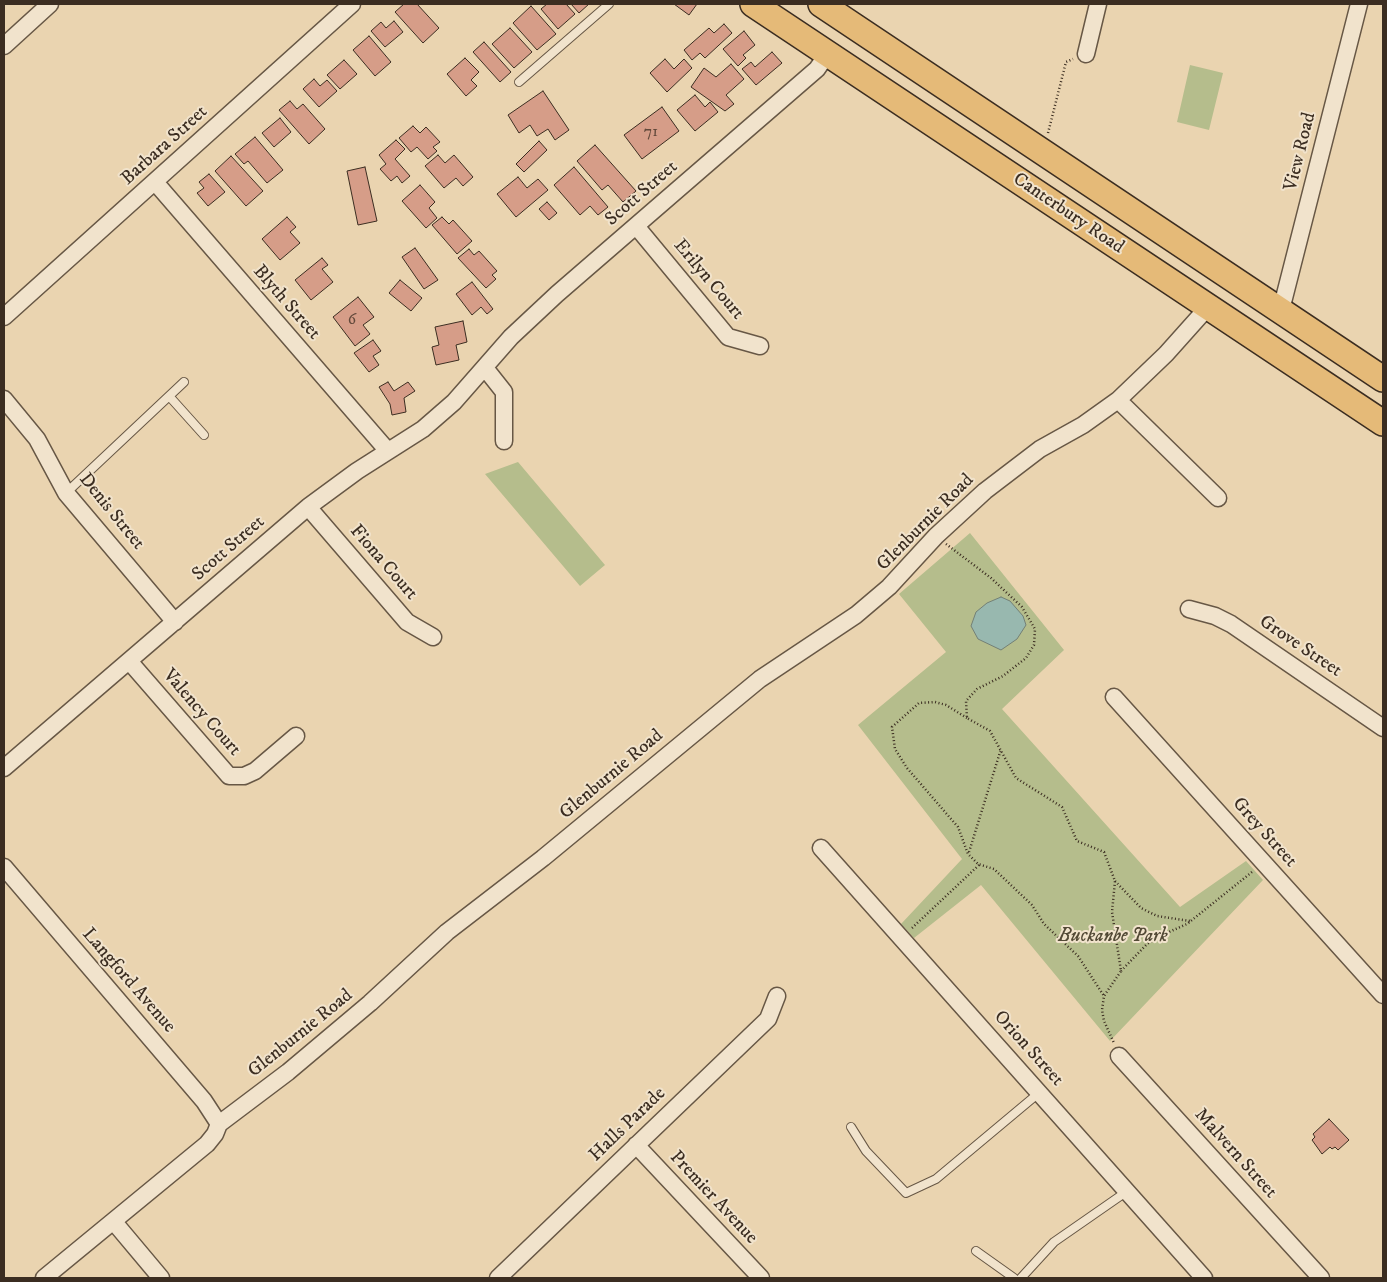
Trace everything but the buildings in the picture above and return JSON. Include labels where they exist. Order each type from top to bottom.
[{"type":"main road","name":"Canterbury Road","points":[[754,4],[1383,423]]},
{"type":"main road","name":"Canterbury Road","points":[[821,4],[845,12],[1383,379]]},
{"type":"main road","points":[[828,53],[845,12]]},
{"type":"street","points":[[4,46],[50,4]]},
{"type":"street","name":"Barbara Street","points":[[4,317],[352,4]]},
{"type":"street","points":[[1086,54],[1098,4]]},
{"type":"street","name":"View Road","points":[[1280,310],[1359,4]]},
{"type":"street","name":"Scott Street","points":[[6,761],[129,661],[308,508],[387,450],[422,429],[454,402],[517,331],[817,70],[828,53]]},
{"type":"street","name":"Blyth Street","points":[[155,182],[387,450]]},
{"type":"street","name":"Erilyn Court","points":[[636,226],[728,337],[760,346]]},
{"type":"street","name":"Glenburnie Road","points":[[44,1278],[207,1144],[215,1134],[219,1124],[288,1072],[370,1003],[448,932],[543,858],[760,679],[856,616],[889,587],[936,536],[985,491],[1040,449],[1083,425],[1118,400],[1166,354],[1208,307]]},
{"type":"street","points":[[485,368],[504,392],[504,442]]},
{"type":"street","name":"Denis Street","points":[[4,400],[37,439],[66,493],[175,622]]},
{"type":"street","points":[[1118,400],[1218,498]]},
{"type":"street","name":"Fiona Court","points":[[308,508],[407,622],[433,637]]},
{"type":"street","name":"Grove Street","points":[[1189,609],[1215,616],[1230,624],[1383,728]]},
{"type":"street","name":"Valency Court","points":[[129,661],[228,776],[244,776],[255,771],[296,736]]},
{"type":"street","name":"Grey Street","points":[[1114,697],[1383,995]]},
{"type":"street","name":"Orion Street","points":[[821,848],[1204,1278]]},
{"type":"street","name":"Langford Avenue","points":[[4,868],[204,1101],[219,1124]]},
{"type":"street","name":"Halls Parade","points":[[498,1278],[768,1019],[777,996]]},
{"type":"street","name":"Malvern Street","points":[[1119,1056],[1321,1278]]},
{"type":"street","name":"Premier Avenue","points":[[636,1145],[761,1278]]},
{"type":"street","points":[[114,1222],[161,1278]]},
{"type":"lane","points":[[519,82],[609,4]]},
{"type":"lane","points":[[66,493],[184,382]]},
{"type":"lane","points":[[169,396],[204,435]]},
{"type":"lane","points":[[850,1127],[866,1152],[906,1193],[936,1179],[1040,1092]]},
{"type":"lane","points":[[1021,1278],[1054,1242],[1126,1192]]},
{"type":"lane","points":[[976,1251],[1014,1278]]},
{"type":"path","points":[[1048,133],[1066,62],[1086,54]]},
{"type":"path","points":[[936,536],[991,578],[1022,607],[1035,629],[1034,645],[1026,658],[1003,676],[977,688],[966,701],[967,718]]},
{"type":"path","points":[[1119,1056],[1104,1021],[1104,996],[1078,956],[1044,924],[1032,904],[994,869],[978,864],[968,854],[958,827],[907,768],[895,749],[892,727],[919,703],[934,702],[946,704],[990,731],[1016,778],[1062,806],[1077,841],[1104,852],[1115,881],[1141,908],[1157,916],[1190,921]]},
{"type":"path","points":[[968,854],[1001,749]]},
{"type":"path","points":[[1104,996],[1121,971],[1147,944],[1190,921],[1264,863]]},
{"type":"path","points":[[901,938],[978,864]]},
{"type":"path","points":[[1115,881],[1112,912],[1121,971]]},
{"type":"green space","points":[[1190,65],[1223,73],[1209,130],[1177,122]]},
{"type":"green space","points":[[518,462],[605,565],[580,586],[485,474]]},
{"type":"green space","name":"Buckanbe Park","points":[[970,533],[1064,650],[1002,709],[1180,907],[1246,861],[1263,880],[1110,1041],[981,885],[914,938],[901,924],[962,859],[858,725],[946,652],[899,594]]},
{"type":"water","points":[[1001,597],[1010,601],[1023,616],[1026,625],[1017,639],[1001,650],[978,639],[971,626],[976,612],[987,603]]}]
